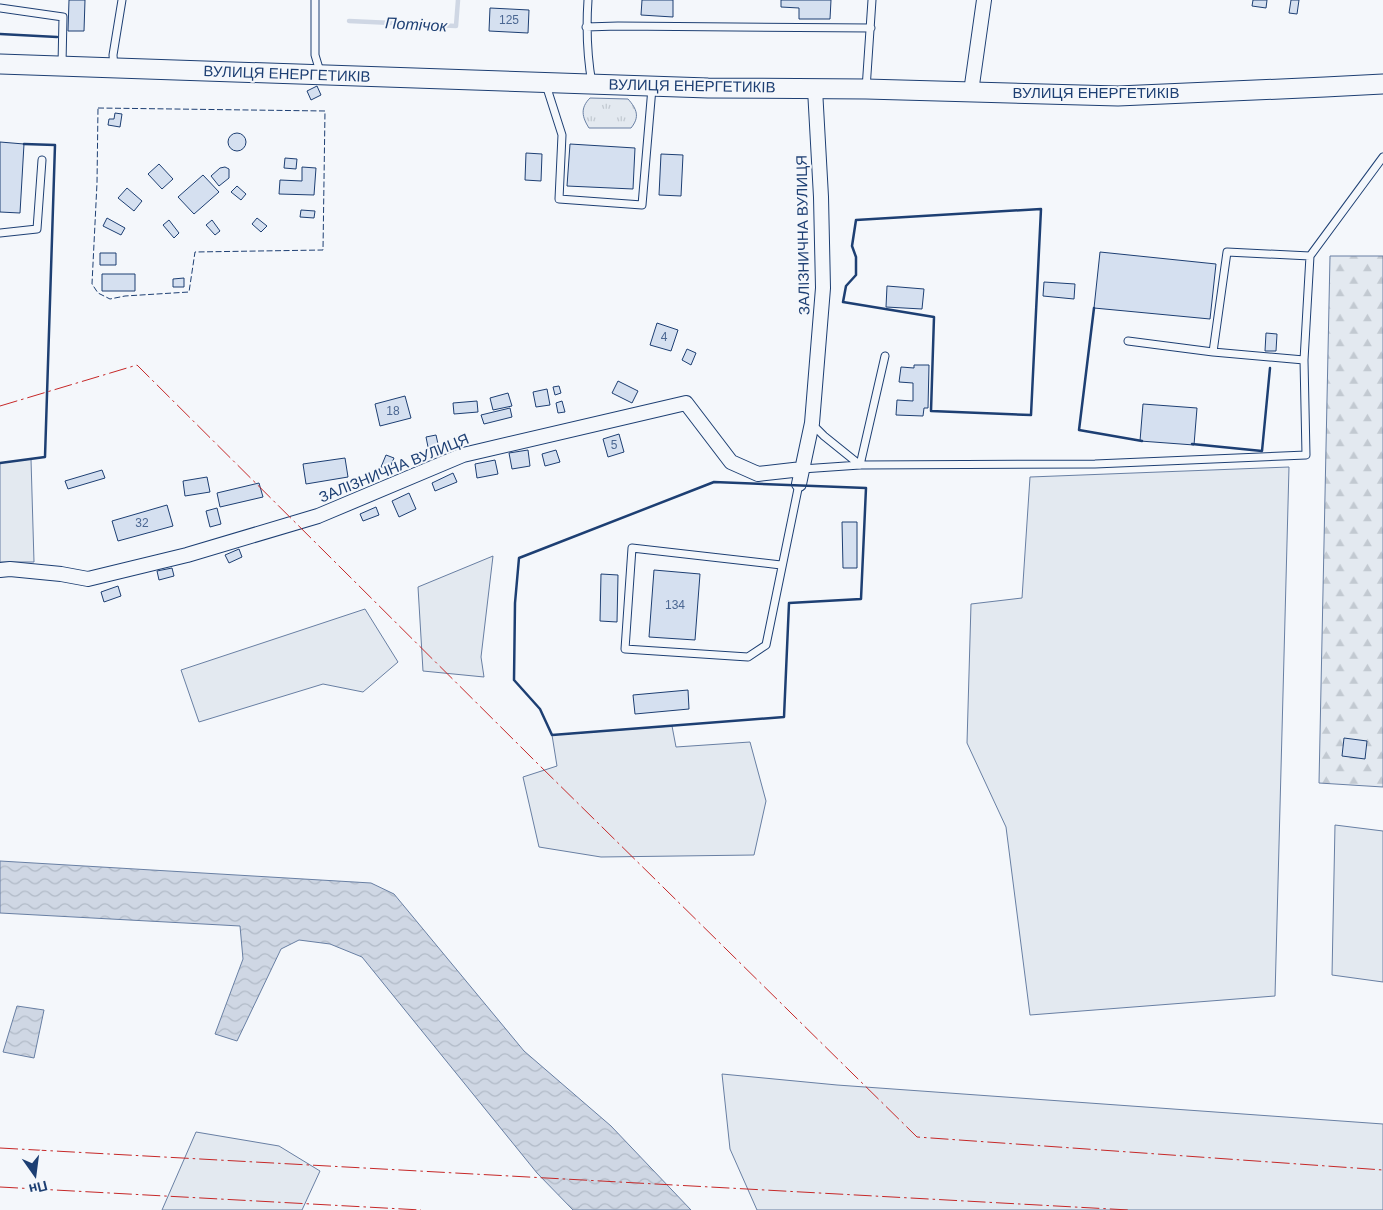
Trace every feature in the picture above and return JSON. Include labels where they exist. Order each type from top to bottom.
[{"type":"main road","name":"ВУЛИЦЯ ЕНЕРГЕТИКІВ","points":[[0,64],[546,83],[1118,96],[1383,84]]},
{"type":"street","points":[[971,92],[984,0]]},
{"type":"street","name":"ЗАЛІЗНИЧНА ВУЛИЦЯ","points":[[799,484],[812,423],[823,288],[821,197],[815,89]]},
{"type":"street","name":"ЗАЛІЗНИЧНА ВУЛИЦЯ","points":[[0,570],[10,569],[88,578],[188,555],[318,516],[463,455],[686,403],[731,462],[758,474],[802,469]]},
{"type":"lane","points":[[114,68],[113,55],[122,0]]},
{"type":"lane","points":[[315,0],[315,56],[321,75]]},
{"type":"lane","points":[[588,0],[586,27],[587,56],[592,84]]},
{"type":"lane","points":[[866,89],[867,62],[872,28],[872,0]]},
{"type":"lane","points":[[0,8],[63,17],[62,67]]},
{"type":"lane","points":[[586,27],[872,28]]},
{"type":"lane","points":[[546,83],[562,135],[559,199],[642,204],[652,86]]},
{"type":"lane","points":[[802,469],[860,465],[1095,464],[1306,455],[1304,360],[1310,256],[1383,157]]},
{"type":"lane","points":[[0,233],[37,229],[42,160]]},
{"type":"lane","points":[[1213,352],[1227,252],[1310,256]]},
{"type":"lane","points":[[1128,341],[1213,352],[1304,360]]},
{"type":"lane","points":[[860,465],[885,356]]},
{"type":"lane","points":[[812,423],[824,436],[860,465]]},
{"type":"lane","points":[[781,565],[632,548],[624,650],[748,657],[766,645],[799,484]]},
{"type":"green space","points":[[590,98],[628,99],[634,106],[636,113],[634,124],[631,128],[589,128],[583,109]]},
{"type":"green space","points":[[1330,256],[1383,256],[1383,787],[1319,783]]},
{"type":"green space","points":[[31,459],[34,562],[0,562],[0,463]]},
{"type":"green space","points":[[1289,467],[1275,996],[1030,1015],[1006,827],[967,743],[971,604],[1022,598],[1030,477]]},
{"type":"green space","points":[[493,556],[481,657],[484,677],[423,671],[418,587]]},
{"type":"green space","points":[[365,609],[398,662],[363,692],[323,684],[199,722],[181,670]]},
{"type":"green space","points":[[672,726],[676,747],[750,742],[766,801],[754,855],[601,857],[539,847],[523,777],[557,766],[552,735]]},
{"type":"green space","points":[[1335,825],[1383,831],[1383,982],[1332,975]]},
{"type":"green space","points":[[722,1074],[837,1085],[1383,1124],[1383,1210],[757,1210],[730,1149]]},
{"type":"green space","points":[[196,1132],[279,1146],[320,1171],[302,1210],[162,1210]]},
{"type":"water","points":[[0,861],[371,883],[394,894],[524,1051],[611,1126],[691,1210],[573,1210],[537,1173],[362,957],[330,944],[299,940],[281,949],[237,1041],[215,1034],[243,959],[240,926],[0,913]]},
{"type":"water","points":[[17,1006],[44,1010],[34,1058],[3,1052]]},
{"type":"building","points":[[69,0],[85,0],[84,31],[68,31]]},
{"type":"building","points":[[642,0],[673,0],[673,17],[641,15]]},
{"type":"building","points":[[781,0],[831,0],[830,19],[799,19],[799,8],[781,7]]},
{"type":"building","points":[[1253,0],[1267,0],[1266,8],[1252,6]]},
{"type":"building","points":[[1291,0],[1299,0],[1297,14],[1289,13]]},
{"type":"building","points":[[490,8],[529,10],[528,33],[489,31]]},
{"type":"building","points":[[317,86],[321,95],[311,100],[307,91]]},
{"type":"building","points":[[115,113],[122,114],[120,127],[108,125],[109,119],[114,119]]},
{"type":"building","points":[[233,133],[241,133],[246,138],[244,149],[233,151],[228,146],[228,138]]},
{"type":"building","points":[[0,142],[24,144],[20,213],[0,212]]},
{"type":"building","points":[[570,144],[635,148],[633,189],[567,186]]},
{"type":"building","points":[[526,153],[542,154],[541,181],[525,180]]},
{"type":"building","points":[[661,154],[683,155],[681,196],[659,195]]},
{"type":"building","points":[[285,158],[297,159],[296,169],[284,168]]},
{"type":"building","points":[[159,164],[173,179],[162,189],[148,174]]},
{"type":"building","points":[[225,167],[229,169],[229,178],[219,186],[211,176],[220,168]]},
{"type":"building","points":[[302,167],[316,168],[314,195],[279,194],[280,180],[302,181]]},
{"type":"building","points":[[203,175],[219,192],[194,214],[178,197]]},
{"type":"building","points":[[237,186],[246,194],[241,200],[231,192]]},
{"type":"building","points":[[127,188],[142,201],[134,211],[118,198]]},
{"type":"building","points":[[301,210],[315,211],[314,218],[300,217]]},
{"type":"building","points":[[107,218],[125,228],[121,235],[103,226]]},
{"type":"building","points":[[257,218],[267,226],[261,232],[252,224]]},
{"type":"building","points":[[169,220],[179,233],[174,238],[163,225]]},
{"type":"building","points":[[212,220],[220,231],[215,235],[206,225]]},
{"type":"building","points":[[1100,252],[1216,264],[1210,319],[1094,308]]},
{"type":"building","points":[[100,253],[116,253],[116,265],[100,265]]},
{"type":"building","points":[[102,274],[135,274],[135,291],[102,291]]},
{"type":"building","points":[[184,278],[184,287],[173,287],[173,279]]},
{"type":"building","points":[[1044,282],[1075,284],[1074,299],[1043,296]]},
{"type":"building","points":[[887,286],[924,289],[922,309],[886,307]]},
{"type":"building","points":[[657,323],[678,330],[671,351],[650,345]]},
{"type":"building","points":[[1266,333],[1277,334],[1276,351],[1265,351]]},
{"type":"building","points":[[687,349],[696,353],[691,365],[682,360]]},
{"type":"building","points":[[914,365],[929,365],[928,408],[924,408],[923,416],[896,415],[897,400],[913,401],[913,383],[899,382],[901,367],[914,368]]},
{"type":"building","points":[[618,381],[638,391],[632,403],[612,393]]},
{"type":"building","points":[[559,386],[561,393],[555,395],[553,387]]},
{"type":"building","points":[[547,389],[550,405],[536,407],[533,392]]},
{"type":"building","points":[[508,393],[512,406],[493,410],[490,398]]},
{"type":"building","points":[[405,396],[411,418],[380,426],[375,404]]},
{"type":"building","points":[[477,401],[478,412],[454,414],[453,403]]},
{"type":"building","points":[[562,401],[565,412],[558,413],[556,403]]},
{"type":"building","points":[[1143,404],[1197,408],[1194,445],[1140,441]]},
{"type":"building","points":[[510,408],[512,417],[484,424],[481,415]]},
{"type":"building","points":[[619,434],[624,452],[608,457],[603,439]]},
{"type":"building","points":[[436,435],[438,444],[428,447],[426,437]]},
{"type":"building","points":[[528,450],[530,466],[512,469],[509,453]]},
{"type":"building","points":[[556,450],[560,462],[545,466],[542,454]]},
{"type":"building","points":[[386,455],[394,458],[389,470],[381,467]]},
{"type":"building","points":[[345,458],[348,477],[306,484],[303,464]]},
{"type":"building","points":[[495,460],[498,474],[477,478],[475,464]]},
{"type":"building","points":[[102,470],[105,478],[68,489],[65,481]]},
{"type":"building","points":[[453,473],[457,482],[435,491],[432,483]]},
{"type":"building","points":[[207,477],[210,492],[185,496],[183,481]]},
{"type":"building","points":[[259,483],[263,497],[220,507],[217,493]]},
{"type":"building","points":[[409,493],[416,509],[399,517],[392,501]]},
{"type":"building","points":[[167,505],[173,526],[118,541],[112,521]]},
{"type":"building","points":[[376,507],[379,515],[363,521],[360,514]]},
{"type":"building","points":[[217,508],[221,524],[210,527],[206,511]]},
{"type":"building","points":[[842,522],[857,522],[857,568],[843,568]]},
{"type":"building","points":[[239,549],[242,557],[229,563],[225,555]]},
{"type":"building","points":[[172,568],[174,576],[159,580],[157,571]]},
{"type":"building","points":[[654,570],[700,574],[695,640],[649,637]]},
{"type":"building","points":[[601,574],[618,575],[617,622],[600,621]]},
{"type":"building","points":[[118,586],[121,596],[104,602],[101,592]]},
{"type":"building","points":[[688,690],[689,709],[635,714],[633,695]]},
{"type":"building","points":[[1344,738],[1367,741],[1365,759],[1342,756]]},
{"type":"waterway","name":"Потічок","points":[[349,21],[456,26],[458,0]]},
{"type":"fence","points":[[98,108],[325,111],[323,250],[195,252],[189,292],[125,296],[110,299],[98,293],[92,284],[97,183],[98,108]]},
{"type":"wall","points":[[0,34],[57,37]]},
{"type":"wall","points":[[0,463],[45,457],[55,145],[24,144]]},
{"type":"wall","points":[[1041,209],[1031,415],[931,411],[934,317],[843,302],[846,286],[856,275],[856,257],[852,246],[856,220],[1041,209]]},
{"type":"wall","points":[[1094,308],[1079,430],[1142,441]]},
{"type":"wall","points":[[1192,444],[1262,451],[1270,368]]},
{"type":"wall","points":[[714,482],[866,488],[861,599],[789,603],[784,717],[552,735],[540,709],[514,680],[515,603],[519,558],[714,482]]},
{"type":"power","points":[[0,406],[137,365],[917,1137],[1383,1170]]},
{"type":"power","points":[[0,1148],[1129,1210]]},
{"type":"power","points":[[0,1187],[421,1210]]}]
